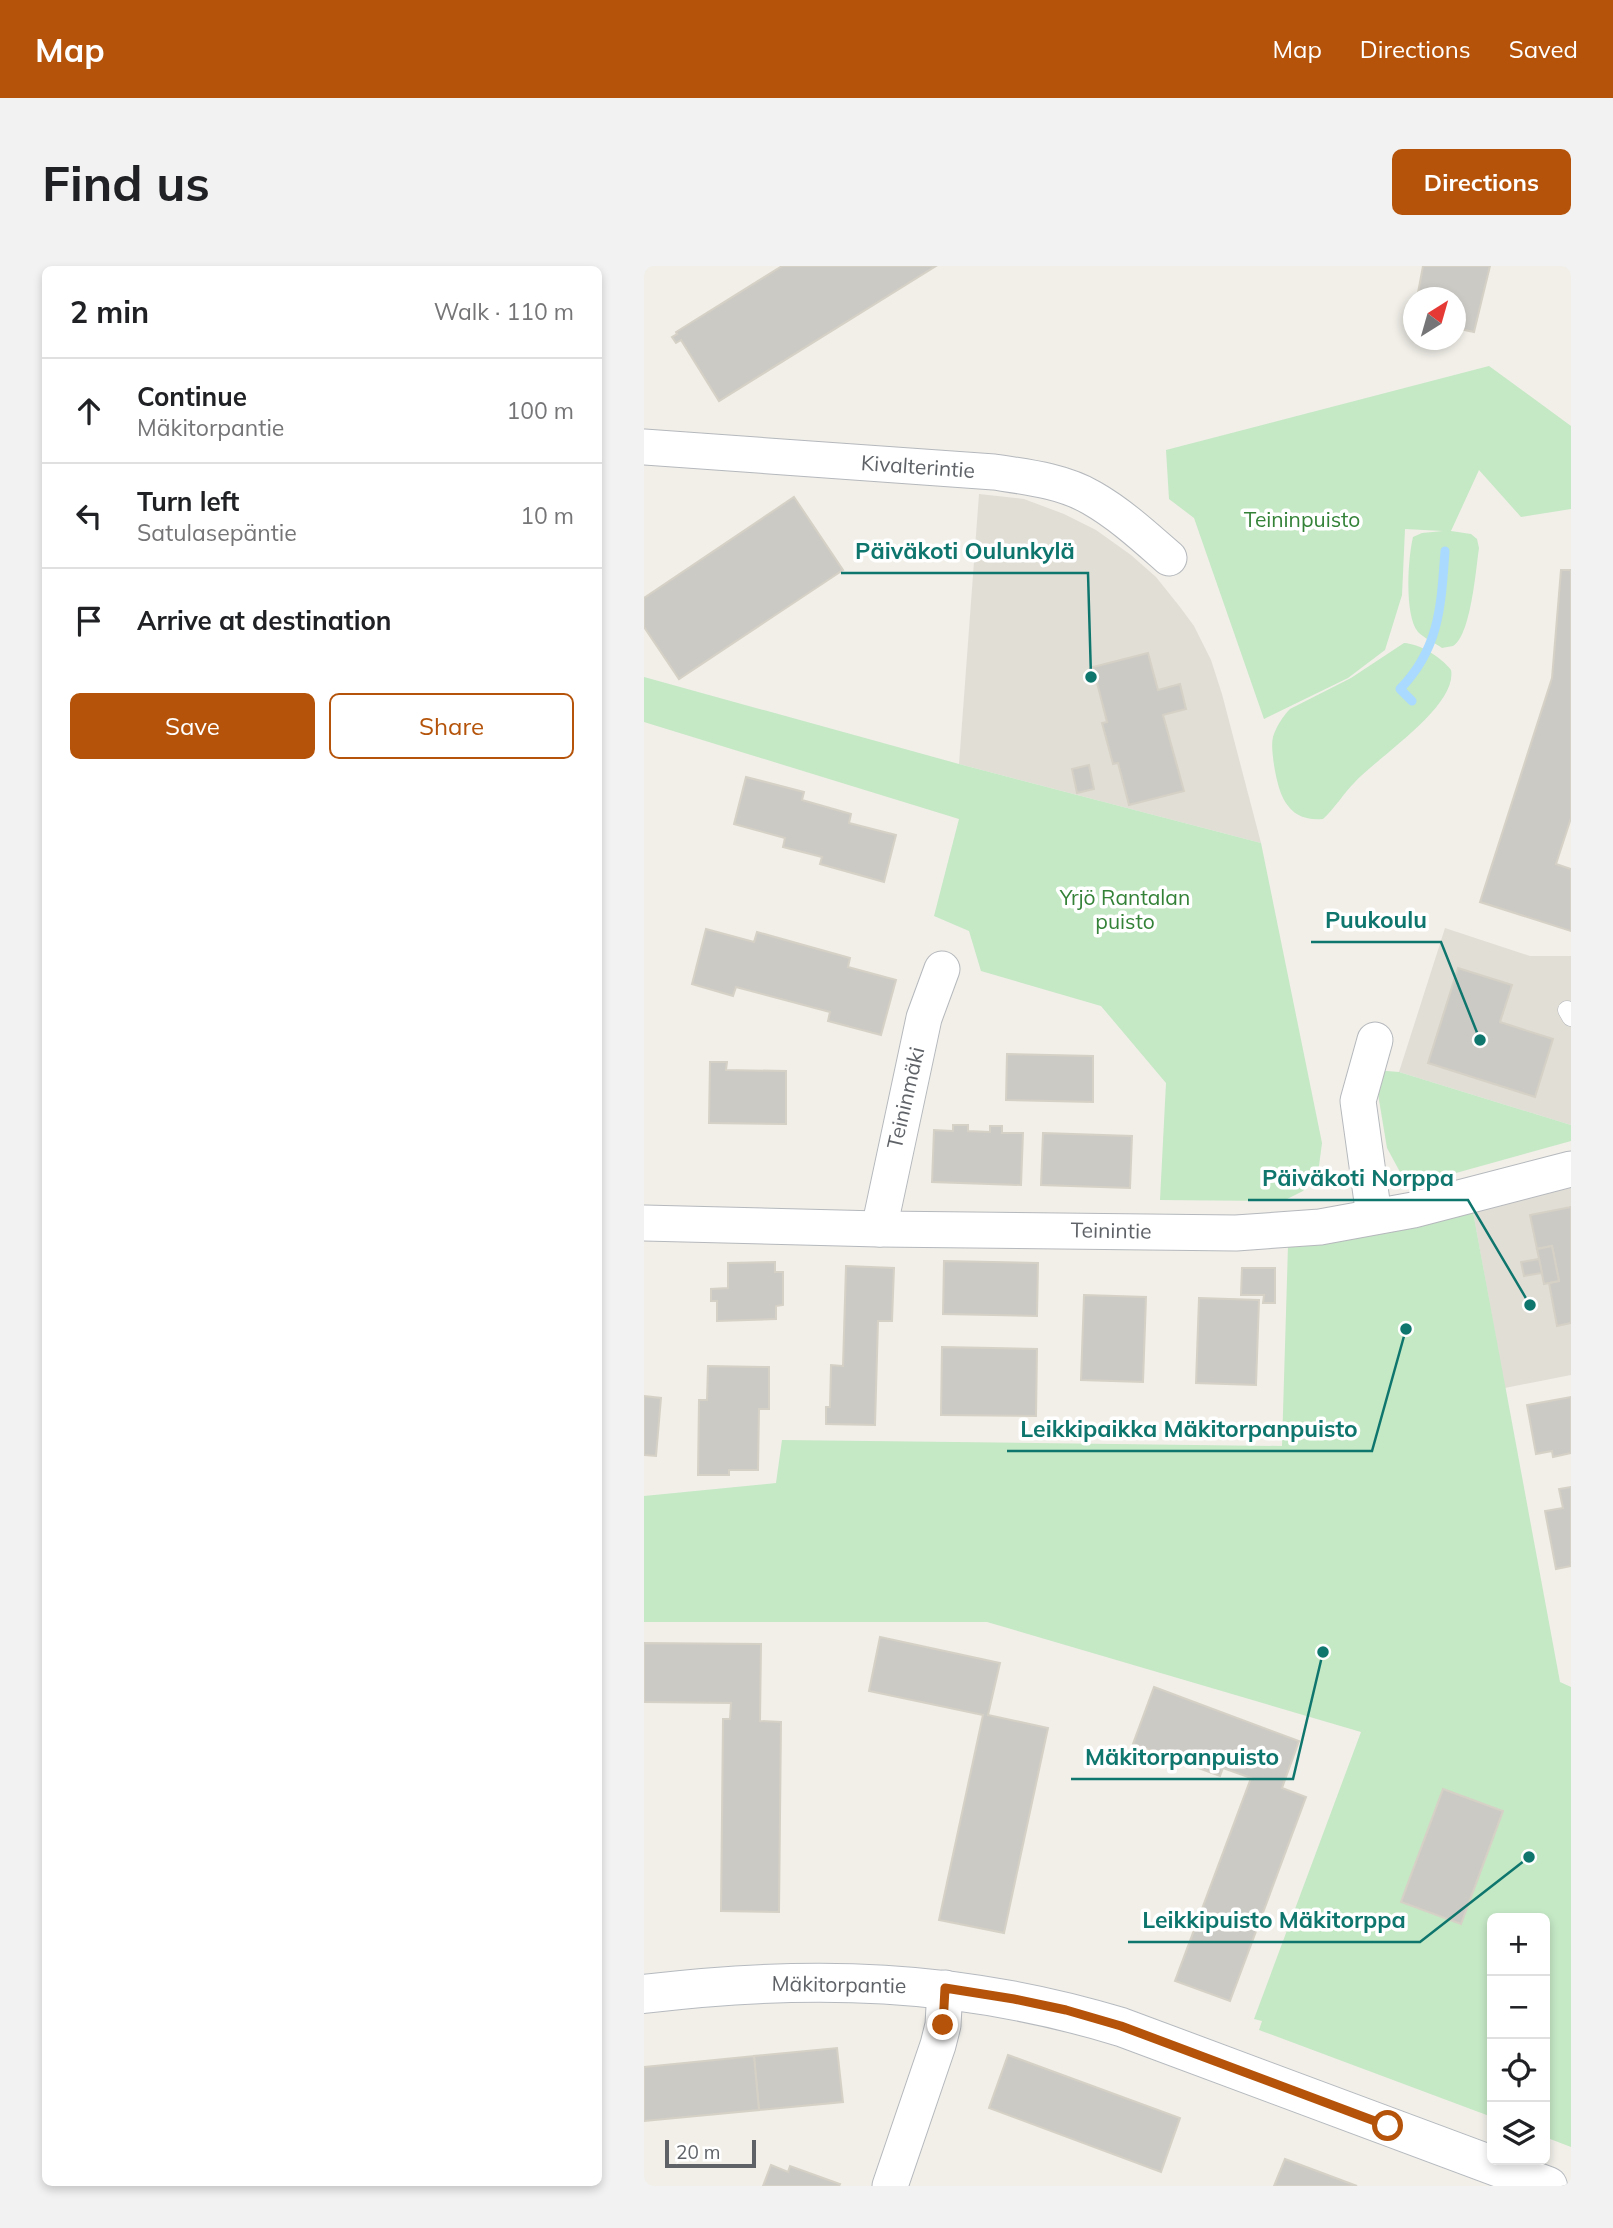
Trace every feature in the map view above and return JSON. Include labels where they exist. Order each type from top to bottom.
[{"type":"street","name":"Kivalterintie","points":[[644,447],[994,472],[1037,479],[1092,497],[1134,527],[1169,558]]},
{"type":"street","name":"Teininmäki","points":[[878,1229],[924,1018],[942,969]]},
{"type":"street","points":[[1374,1216],[1359,1101],[1375,1040]]},
{"type":"street","name":"Teinintie","points":[[644,1223],[1236,1233],[1320,1227],[1413,1210],[1571,1169]]},
{"type":"street","name":"Mäkitorpantie","points":[[644,1994],[713,1985],[858,1983],[945,1988],[1066,2010],[1121,2026],[1548,2186]]},
{"type":"street","points":[[890,2186],[940,2035],[945,1988]]},
{"type":"shaded area","points":[[979,494],[1024,499],[1064,514],[1096,530],[1156,577],[1194,626],[1211,660],[1261,843],[959,764]]},
{"type":"shaded area","points":[[1445,928],[1530,956],[1571,956],[1571,1125],[1399,1072]]},
{"type":"shaded area","points":[[1571,1185],[1571,1375],[1505,1388],[1473,1212]]},
{"type":"green space","name":"Teininpuisto","points":[[1489,366],[1571,426],[1571,509],[1521,517],[1479,470],[1451,531],[1471,534],[1477,539],[1479,548],[1472,601],[1459,640],[1453,646],[1442,648],[1420,634],[1414,624],[1408,586],[1413,537],[1422,533],[1443,531],[1405,529],[1402,595],[1385,650],[1348,678],[1264,719],[1194,518],[1169,499],[1166,450]]},
{"type":"green space","points":[[1404,643],[1430,652],[1451,670],[1450,684],[1442,699],[1430,715],[1355,782],[1323,819],[1311,819],[1293,811],[1282,796],[1273,755],[1273,737],[1282,718],[1290,709],[1351,678]]},
{"type":"green space","name":"Yrjö Rantalan puisto","points":[[644,677],[959,764],[1261,843],[1322,1143],[1318,1173],[1303,1191],[1283,1201],[1160,1200],[1166,1083],[1101,1006],[981,971],[969,931],[934,916],[959,819],[644,722]]},
{"type":"green space","points":[[1374,1070],[1399,1072],[1571,1125],[1571,1141],[1420,1183],[1400,1172],[1387,1148]]},
{"type":"green space","points":[[1473,1212],[1560,1682],[1571,1687],[1571,2147],[1550,2139],[1550,1913],[1487,1913],[1487,2115],[1259,2030],[1262,2021],[1254,2019],[1361,1732],[987,1622],[644,1622],[644,1496],[776,1483],[782,1440],[1282,1446],[1288,1246]]},
{"type":"building","points":[[782,266],[936,266],[719,401],[681,340],[676,343],[672,337]]},
{"type":"building","points":[[1423,266],[1490,266],[1474,332],[1466,330],[1466,287],[1419,287]]},
{"type":"building","points":[[794,497],[843,570],[679,679],[644,627],[644,598]]},
{"type":"building","points":[[1561,570],[1571,570],[1571,818],[1556,864],[1571,869],[1571,931],[1480,902],[1552,678]]},
{"type":"building","points":[[1148,653],[1158,690],[1180,684],[1186,709],[1163,715],[1184,791],[1129,805],[1118,763],[1113,764],[1102,723],[1107,722],[1093,667]]},
{"type":"building","points":[[1089,765],[1094,789],[1077,793],[1072,769]]},
{"type":"building","points":[[746,777],[804,792],[802,800],[851,814],[849,823],[896,835],[884,882],[820,864],[822,857],[783,847],[785,838],[734,824]]},
{"type":"building","points":[[706,929],[754,942],[757,932],[850,958],[848,967],[896,980],[881,1035],[828,1021],[830,1012],[736,987],[733,996],[692,984]]},
{"type":"building","points":[[1458,968],[1512,985],[1500,1022],[1553,1039],[1535,1097],[1428,1063]]},
{"type":"building","points":[[1007,1054],[1093,1056],[1093,1102],[1006,1100]]},
{"type":"building","points":[[710,1062],[727,1062],[726,1070],[786,1071],[786,1124],[709,1123]]},
{"type":"building","points":[[953,1125],[968,1125],[968,1131],[990,1132],[990,1126],[1002,1126],[1002,1133],[1023,1133],[1021,1185],[932,1182],[934,1130],[953,1131]]},
{"type":"building","points":[[1043,1133],[1132,1136],[1130,1188],[1041,1185]]},
{"type":"building","points":[[1571,1207],[1571,1323],[1557,1326],[1549,1283],[1559,1281],[1552,1246],[1537,1249],[1530,1215]]},
{"type":"building","points":[[1552,1246],[1559,1281],[1544,1284],[1537,1249]]},
{"type":"building","points":[[1539,1259],[1542,1273],[1524,1276],[1521,1262]]},
{"type":"building","points":[[944,1261],[1038,1263],[1037,1316],[943,1314]]},
{"type":"building","points":[[775,1262],[775,1272],[783,1272],[783,1305],[776,1306],[776,1319],[717,1321],[717,1301],[711,1301],[711,1289],[728,1288],[728,1263]]},
{"type":"building","points":[[846,1266],[894,1268],[892,1321],[878,1321],[875,1425],[826,1424],[826,1407],[830,1407],[831,1365],[843,1366]]},
{"type":"building","points":[[1242,1268],[1275,1268],[1275,1303],[1263,1303],[1264,1295],[1241,1295]]},
{"type":"building","points":[[1084,1295],[1146,1297],[1143,1382],[1081,1380]]},
{"type":"building","points":[[1199,1298],[1259,1300],[1256,1385],[1196,1383]]},
{"type":"building","points":[[942,1347],[1037,1349],[1036,1416],[941,1415]]},
{"type":"building","points":[[708,1366],[769,1367],[769,1409],[759,1409],[758,1470],[729,1470],[729,1475],[698,1475],[699,1400],[707,1400]]},
{"type":"building","points":[[644,1396],[661,1398],[656,1456],[644,1455]]},
{"type":"building","points":[[1571,1397],[1571,1453],[1553,1457],[1552,1451],[1536,1454],[1527,1405]]},
{"type":"building","points":[[1571,1487],[1571,1566],[1556,1569],[1545,1511],[1563,1508],[1559,1489]]},
{"type":"building","points":[[880,1637],[1000,1663],[988,1715],[1048,1728],[1004,1933],[939,1920],[983,1715],[869,1691]]},
{"type":"building","points":[[644,1643],[761,1644],[760,1721],[781,1722],[779,1912],[721,1911],[723,1719],[730,1719],[731,1703],[644,1702]]},
{"type":"building","points":[[1154,1687],[1299,1741],[1282,1788],[1306,1797],[1230,2001],[1175,1981],[1251,1778],[1223,1768],[1220,1776],[1133,1744]]},
{"type":"building","points":[[1443,1789],[1503,1811],[1461,1924],[1401,1902]]},
{"type":"building","points":[[837,2048],[843,2102],[759,2110],[754,2056]]},
{"type":"building","points":[[1008,2055],[1180,2118],[1161,2172],[989,2108]]},
{"type":"building","points":[[754,2056],[759,2110],[644,2121],[644,2067]]},
{"type":"building","points":[[1285,2159],[1357,2186],[1274,2186]]},
{"type":"building","points":[[771,2165],[788,2172],[790,2166],[840,2184],[763,2186]]},
{"type":"waterway","points":[[1412,701],[1400,689],[1413,674],[1431,642],[1440,608],[1445,551]]},
{"type":"place","name":"Päiväkoti Oulunkylä","points":[[1091,677]]},
{"type":"place","name":"Puukoulu","points":[[1480,1040]]},
{"type":"place","name":"Päiväkoti Norppa","points":[[1530,1305]]},
{"type":"place","name":"Leikkipaikka Mäkitorpanpuisto","points":[[1406,1329]]},
{"type":"place","name":"Mäkitorpanpuisto","points":[[1323,1652]]},
{"type":"place","name":"Leikkipuisto Mäkitorppa","points":[[1529,1857]]},
{"type":"route","points":[[943,2025],[945,1988],[1066,2010],[1121,2026],[1388,2126]]}]
